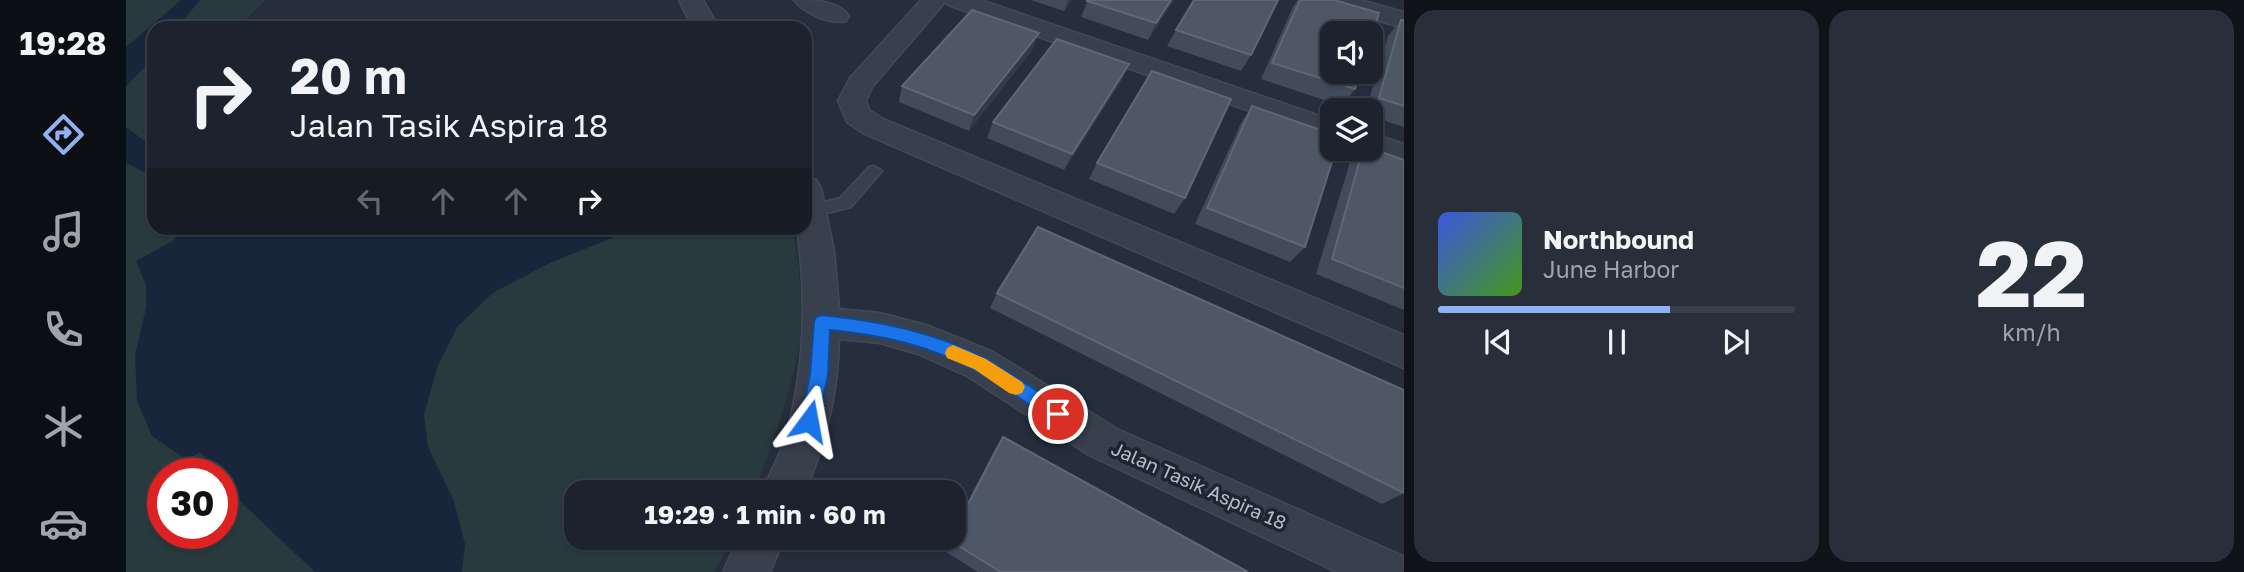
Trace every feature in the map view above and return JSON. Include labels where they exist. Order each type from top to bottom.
[{"type":"street","points":[[691,0],[702,21]]},
{"type":"street","points":[[806,0],[837,16]]},
{"type":"street","points":[[934,0],[860,84],[852,101],[857,115],[873,126],[1404,352]]},
{"type":"street","points":[[957,0],[1320,126]]},
{"type":"street","points":[[1333,0],[1404,20]]},
{"type":"street","points":[[1383,148],[1404,155]]},
{"type":"street","points":[[788,480],[804,444],[819,375],[822,322],[819,262],[812,222]]},
{"type":"street","name":"Jalan Tasik Aspira 18","points":[[822,322],[880,328],[926,341],[980,364],[1103,442],[1387,572]]},
{"type":"street","points":[[746,572],[757,550]]},
{"type":"lane","points":[[812,199],[845,203],[874,171]]},
{"type":"shaded area","points":[[126,0],[266,0],[246,21],[147,21],[147,235],[793,235],[801,293],[801,330],[794,371],[758,480],[564,480],[564,550],[726,550],[714,572],[126,572]]},
{"type":"water","points":[[181,0],[200,0],[183,21],[156,21]]},
{"type":"water","points":[[147,29],[147,64],[126,87],[126,47]]},
{"type":"water","points":[[126,127],[147,143],[147,174],[126,163]]},
{"type":"water","points":[[177,235],[618,235],[550,263],[494,292],[458,326],[438,365],[424,415],[428,447],[454,501],[465,544],[462,572],[315,572],[238,497],[238,458],[205,458],[200,452],[190,458],[184,458],[152,436],[137,401],[135,355],[146,308],[146,285],[136,261],[174,240]]},
{"type":"building","points":[[1088,0],[1171,0],[1156,23]]},
{"type":"building","points":[[1194,0],[1278,0],[1251,55],[1176,30]]},
{"type":"building","points":[[1300,0],[1334,0],[1379,13],[1377,21],[1320,21],[1320,78],[1272,63]]},
{"type":"building","points":[[972,10],[1039,33],[974,115],[902,86]]},
{"type":"building","points":[[1401,20],[1404,20],[1404,106],[1379,98]]},
{"type":"building","points":[[1057,39],[1129,64],[1072,154],[993,122]]},
{"type":"building","points":[[1152,71],[1231,99],[1185,198],[1097,163]]},
{"type":"building","points":[[1339,84],[1357,84],[1355,89]]},
{"type":"building","points":[[1252,106],[1320,130],[1320,161],[1332,161],[1305,247],[1207,208]]},
{"type":"building","points":[[1383,153],[1404,160],[1404,288],[1332,259],[1360,161],[1383,161]]},
{"type":"building","points":[[1038,227],[1404,390],[1404,493],[997,293]]},
{"type":"building","points":[[1003,437],[1248,572],[1001,572],[965,550],[966,508]]},
{"type":"slow traffic","points":[[953,353],[980,364],[1016,387]]},
{"type":"route","points":[[809,421],[819,375],[822,322],[880,328],[926,341],[980,364],[1058,414]]}]
